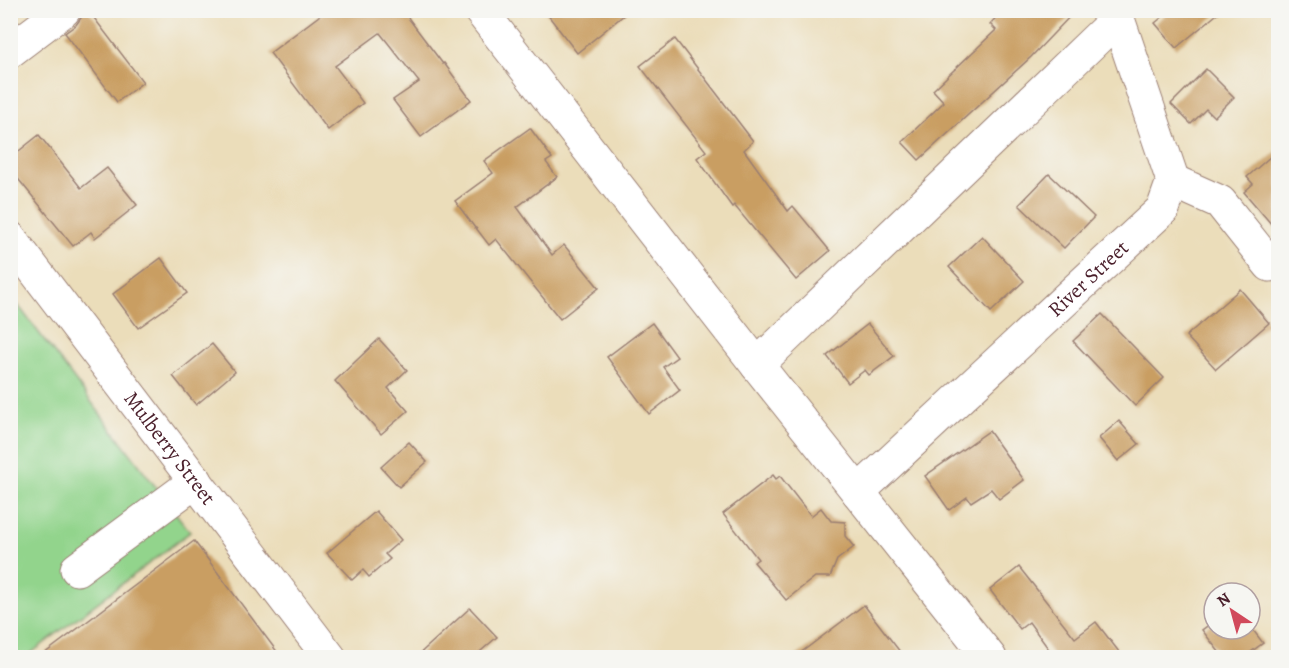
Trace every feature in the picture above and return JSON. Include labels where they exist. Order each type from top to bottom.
[{"type":"street","points":[[10,51],[64,10]]},
{"type":"street","points":[[480,10],[757,365],[990,657]]},
{"type":"street","points":[[757,365],[1117,14],[1173,181],[1220,202],[1270,265]]},
{"type":"street","name":"River Street","points":[[858,492],[1163,209],[1173,181]]},
{"type":"street","name":"Mulberry Street","points":[[10,238],[330,657]]},
{"type":"street","points":[[77,569],[196,481]]},
{"type":"green space","points":[[11,296],[190,532],[26,657],[11,657]]},
{"type":"building","points":[[82,10],[88,10],[143,82],[117,102],[65,33],[76,25],[81,18]]},
{"type":"building","points":[[327,10],[411,10],[406,15],[471,100],[421,137],[393,100],[419,82],[380,33],[335,66],[363,103],[328,130],[270,53]]},
{"type":"building","points":[[544,10],[630,10],[577,53]]},
{"type":"building","points":[[1003,10],[1076,10],[1031,57],[919,160],[902,142],[944,102],[933,90],[996,30],[990,24]]},
{"type":"building","points":[[1171,10],[1222,10],[1176,48],[1155,23]]},
{"type":"building","points":[[675,39],[753,141],[744,150],[788,211],[793,206],[830,251],[796,280],[734,205],[732,207],[697,158],[706,151],[640,66]]},
{"type":"building","points":[[1206,69],[1234,97],[1214,117],[1206,109],[1191,124],[1171,104]]},
{"type":"building","points":[[530,128],[552,158],[546,162],[557,177],[517,207],[552,255],[564,245],[599,288],[560,319],[496,239],[489,245],[455,201],[493,173],[484,161]]},
{"type":"building","points":[[39,135],[81,188],[107,168],[137,205],[95,238],[91,232],[73,246],[10,169],[10,158]]},
{"type":"building","points":[[1278,150],[1278,232],[1244,192],[1253,184],[1247,177]]},
{"type":"building","points":[[1049,174],[1094,217],[1064,248],[1019,205]]},
{"type":"building","points":[[982,236],[1024,281],[991,312],[949,267]]},
{"type":"building","points":[[161,258],[187,293],[138,328],[113,294]]},
{"type":"building","points":[[1240,289],[1269,323],[1216,369],[1186,336]]},
{"type":"building","points":[[1102,314],[1164,378],[1135,406],[1073,341]]},
{"type":"building","points":[[652,323],[677,357],[663,367],[680,390],[649,414],[607,357]]},
{"type":"building","points":[[868,324],[894,356],[869,375],[865,370],[848,383],[827,356]]},
{"type":"building","points":[[379,339],[407,370],[388,388],[408,411],[381,434],[335,381]]},
{"type":"building","points":[[212,344],[235,372],[196,405],[173,376]]},
{"type":"building","points":[[1119,421],[1139,444],[1118,461],[1099,438]]},
{"type":"building","points":[[989,431],[1024,480],[999,499],[991,489],[971,502],[967,497],[949,510],[925,476]]},
{"type":"building","points":[[409,442],[427,462],[399,487],[381,467]]},
{"type":"building","points":[[773,475],[776,479],[780,476],[811,516],[821,508],[831,521],[845,522],[845,536],[854,547],[837,560],[830,577],[815,577],[786,600],[754,562],[758,559],[723,514]]},
{"type":"building","points":[[376,511],[401,540],[385,554],[390,559],[369,577],[363,570],[352,580],[327,553]]},
{"type":"building","points":[[194,541],[281,657],[40,657]]},
{"type":"building","points":[[1019,567],[1075,638],[1096,622],[1123,657],[1049,657],[1053,655],[1029,622],[1020,629],[990,590]]},
{"type":"building","points":[[864,605],[904,657],[795,657]]},
{"type":"building","points":[[470,608],[497,637],[474,657],[416,657]]},
{"type":"building","points":[[1211,641],[1261,641],[1263,643],[1244,657],[1223,657]]}]
